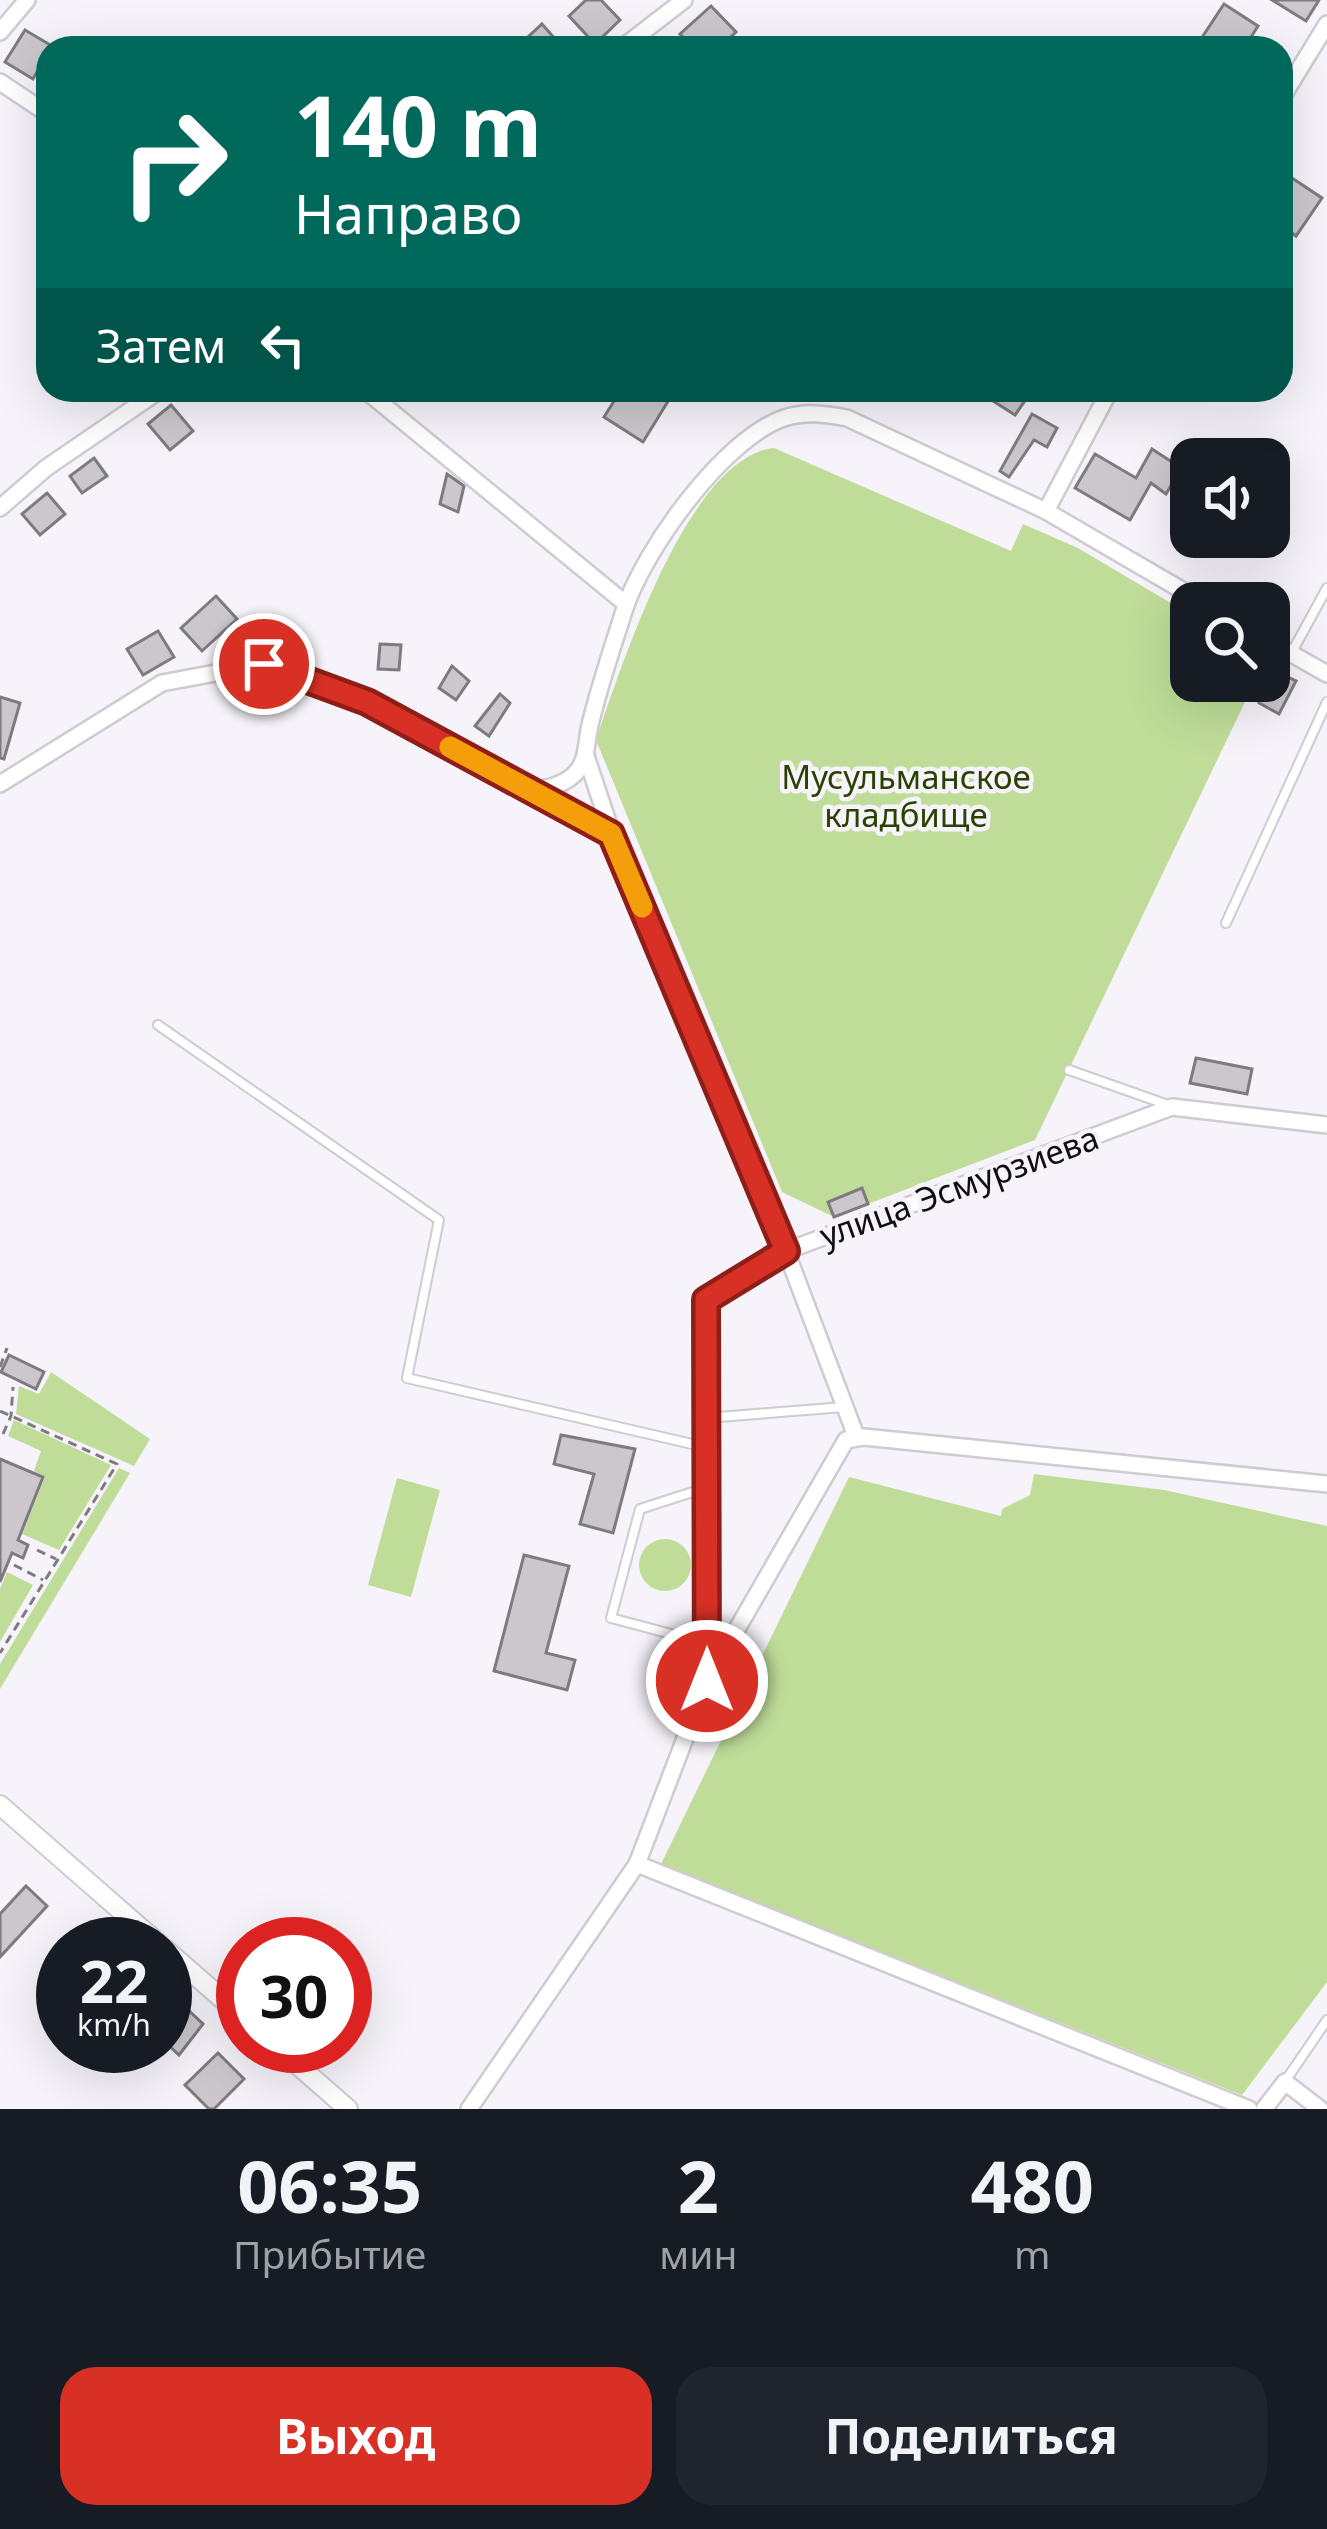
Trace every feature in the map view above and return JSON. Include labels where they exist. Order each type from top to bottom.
[{"type":"street","points":[[0,32],[27,0]]},
{"type":"street","points":[[638,36],[685,0]]},
{"type":"street","points":[[1293,79],[1327,24]]},
{"type":"street","points":[[0,82],[36,106]]},
{"type":"street","points":[[0,508],[46,468],[142,402]]},
{"type":"street","points":[[380,402],[626,604]]},
{"type":"street","points":[[1046,511],[1104,402]]},
{"type":"street","points":[[531,791],[564,782],[586,756],[590,724],[626,604],[676,512],[740,445],[784,418],[818,412],[848,418],[1046,511],[1170,583]]},
{"type":"street","points":[[1291,653],[1327,674]]},
{"type":"street","points":[[0,784],[162,683],[264,664],[367,702],[611,834]]},
{"type":"street","name":"улица Эсмурзиева","points":[[586,756],[611,834],[786,1251],[1172,1107],[1327,1125]]},
{"type":"street","points":[[786,1251],[856,1436]]},
{"type":"street","points":[[706,1300],[707,1681]]},
{"type":"street","points":[[469,2109],[638,1864],[707,1681],[840,1447],[856,1436],[1327,1484]]},
{"type":"street","points":[[0,1805],[128,1917]]},
{"type":"street","points":[[638,1864],[1249,2109]]},
{"type":"street","points":[[192,1973],[216,1994]]},
{"type":"street","points":[[307,2073],[348,2109]]},
{"type":"street","points":[[1264,2109],[1285,2082],[1320,2109]]},
{"type":"lane","points":[[1291,653],[1327,588]]},
{"type":"lane","points":[[1226,923],[1327,702]]},
{"type":"lane","points":[[158,1025],[439,1220],[407,1378],[706,1448]]},
{"type":"lane","points":[[1069,1070],[1172,1107]]},
{"type":"lane","points":[[706,1300],[786,1251]]},
{"type":"lane","points":[[706,1418],[846,1407]]},
{"type":"lane","points":[[706,1487],[640,1509],[610,1618],[707,1643]]},
{"type":"lane","points":[[1285,2082],[1327,2020]]},
{"type":"path","points":[[0,1366],[8,1348]]},
{"type":"path","points":[[3,1434],[11,1416],[13,1387]]},
{"type":"path","points":[[0,1411],[117,1464],[0,1653]]},
{"type":"path","points":[[37,1550],[58,1560]]},
{"type":"path","points":[[14,1565],[45,1581]]},
{"type":"green space","name":"Мусульманское кладбище","points":[[774,448],[1011,551],[1023,524],[1078,548],[1170,603],[1170,702],[1245,702],[1035,1140],[834,1217],[782,1192],[596,740],[662,570],[713,487],[743,460]]},
{"type":"green space","points":[[51,1372],[150,1439],[134,1466],[16,1414],[19,1386],[39,1394]]},
{"type":"green space","points":[[14,1420],[111,1465],[59,1550],[22,1534],[45,1477],[34,1471],[41,1451],[8,1436]]},
{"type":"green space","points":[[119,1468],[130,1473],[0,1689],[0,1664]]},
{"type":"green space","points":[[1034,1474],[1164,1490],[1327,1526],[1327,1982],[1242,2095],[661,1864],[849,1477],[1001,1516],[1002,1509],[1030,1495]]},
{"type":"green space","points":[[397,1478],[440,1490],[411,1597],[368,1585]]},
{"type":"green space","points":[[665,1539],[684,1546],[691,1565],[684,1584],[665,1591],[646,1584],[639,1565],[646,1546]]},
{"type":"green space","points":[[7,1572],[33,1585],[0,1642],[0,1589]]},
{"type":"building","points":[[586,0],[601,0],[620,20],[603,36],[588,36],[569,16]]},
{"type":"building","points":[[1272,0],[1319,0],[1306,21]]},
{"type":"building","points":[[1224,4],[1258,26],[1252,36],[1203,36]]},
{"type":"building","points":[[711,6],[736,32],[732,36],[680,34]]},
{"type":"building","points":[[542,24],[552,36],[529,36]]},
{"type":"building","points":[[25,30],[36,37],[33,79],[5,62]]},
{"type":"building","points":[[1293,179],[1322,198],[1296,236],[1293,234]]},
{"type":"building","points":[[613,402],[668,402],[643,442],[604,417]]},
{"type":"building","points":[[995,402],[1024,402],[1015,415]]},
{"type":"building","points":[[171,405],[193,431],[170,450],[148,424]]},
{"type":"building","points":[[1032,414],[1057,428],[1047,447],[1034,440],[1009,477],[1000,471]]},
{"type":"building","points":[[1152,449],[1170,461],[1166,494],[1151,483],[1130,520],[1075,488],[1095,454],[1136,478]]},
{"type":"building","points":[[94,458],[107,476],[82,493],[70,476]]},
{"type":"building","points":[[447,474],[464,486],[458,512],[440,504]]},
{"type":"building","points":[[47,493],[65,514],[40,535],[22,514]]},
{"type":"building","points":[[216,596],[237,619],[202,651],[181,628]]},
{"type":"building","points":[[158,631],[174,657],[143,675],[127,649]]},
{"type":"building","points":[[380,644],[401,645],[399,670],[378,669]]},
{"type":"building","points":[[452,666],[469,681],[456,700],[439,688]]},
{"type":"building","points":[[500,694],[510,703],[489,736],[475,726]]},
{"type":"building","points":[[0,697],[20,703],[4,759],[0,758]]},
{"type":"building","points":[[1260,702],[1285,702],[1279,714]]},
{"type":"building","points":[[1196,1058],[1252,1069],[1247,1094],[1190,1083]]},
{"type":"building","points":[[862,1188],[868,1204],[834,1217],[828,1202]]},
{"type":"building","points":[[9,1355],[44,1372],[36,1389],[1,1372]]},
{"type":"building","points":[[561,1435],[635,1449],[613,1533],[580,1524],[594,1474],[554,1464]]},
{"type":"building","points":[[0,1459],[43,1477],[18,1540],[28,1545],[23,1558],[12,1553],[0,1582]]},
{"type":"building","points":[[524,1555],[569,1566],[546,1653],[575,1660],[567,1690],[494,1671]]},
{"type":"building","points":[[26,1886],[47,1906],[0,1957],[0,1914]]},
{"type":"building","points":[[192,2014],[203,2024],[192,2038]]},
{"type":"building","points":[[216,2055],[216,2073],[238,2073],[244,2079],[214,2109],[185,2085]]},
{"type":"slow traffic","points":[[450,747],[611,834],[642,907]]},
{"type":"route","points":[[264,664],[367,702],[611,834],[786,1251],[706,1300],[707,1681]]}]
